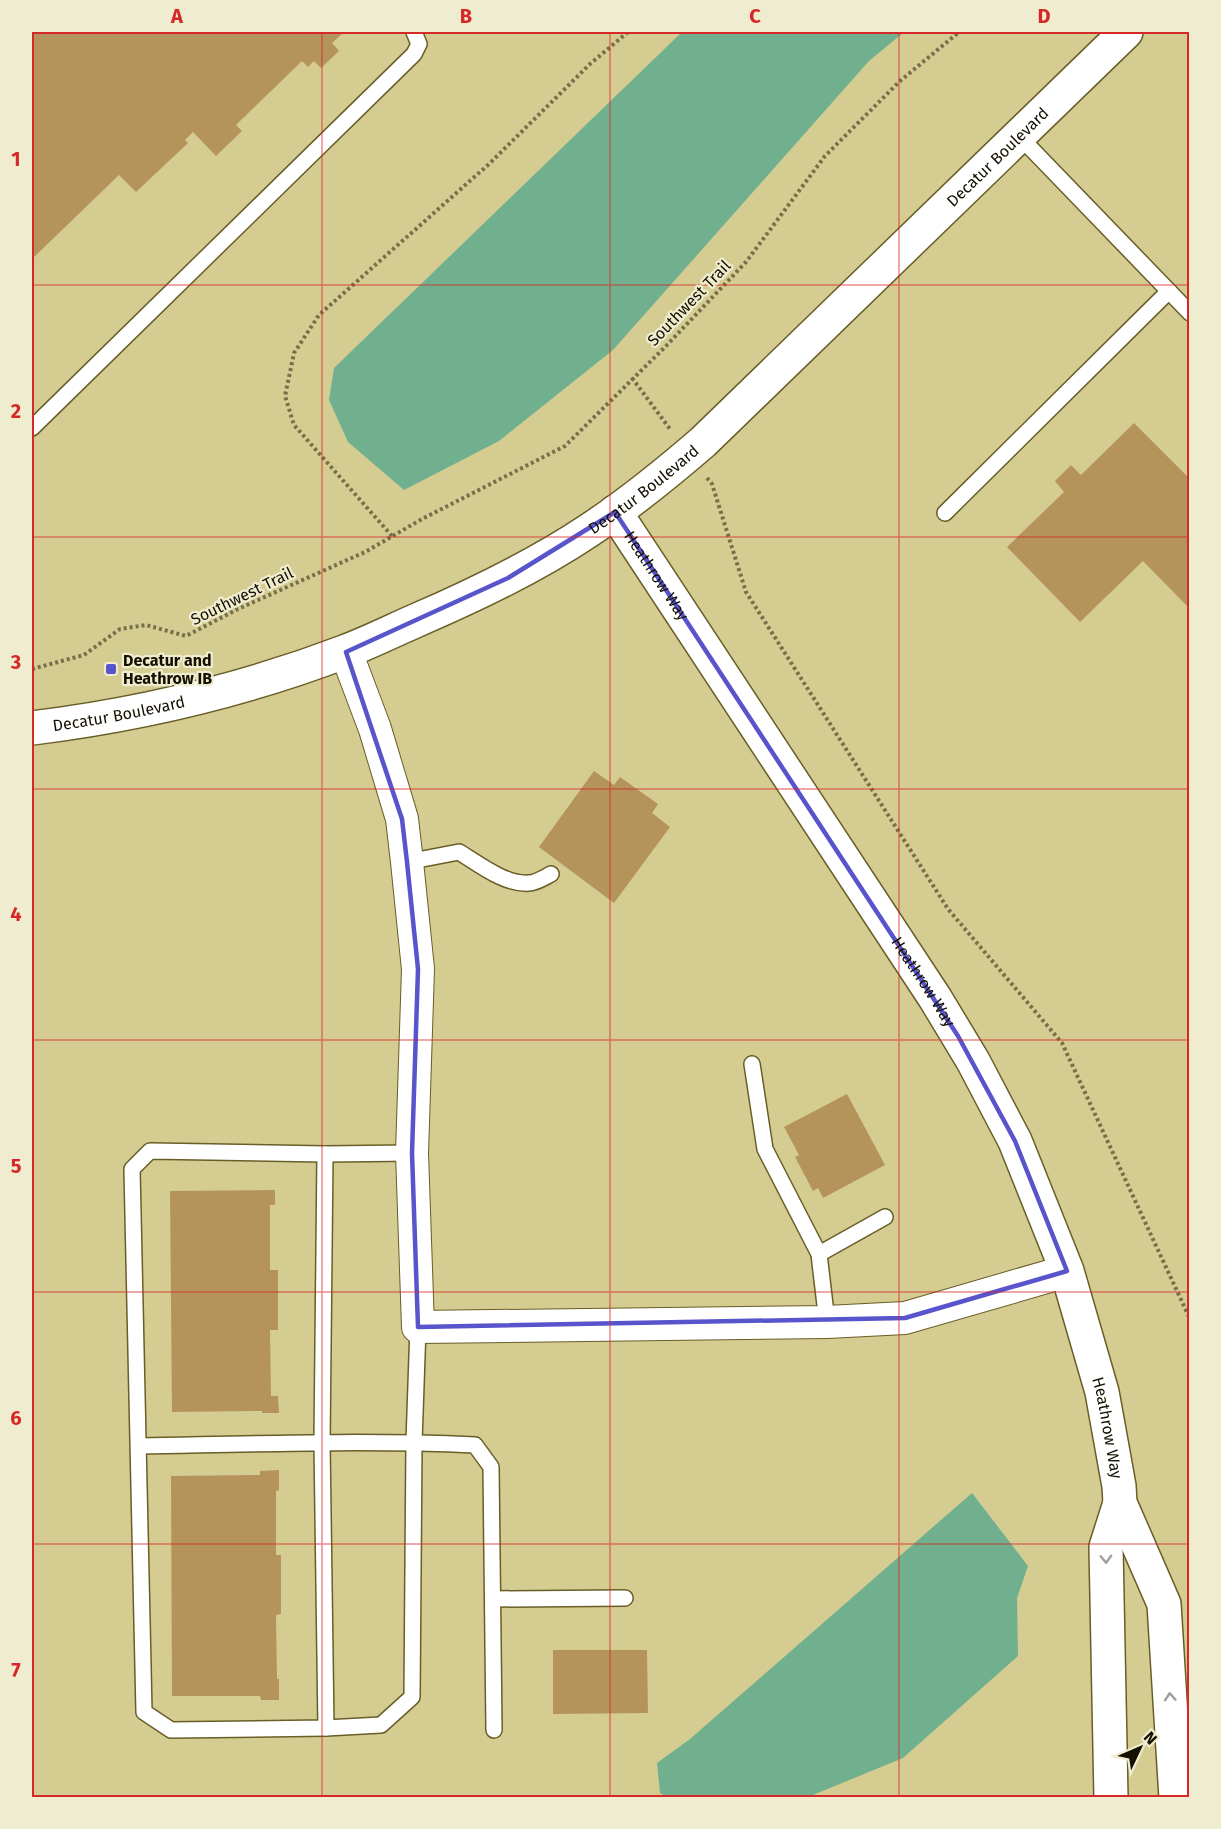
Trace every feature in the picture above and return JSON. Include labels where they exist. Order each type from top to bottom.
[{"type":"street","name":"Decatur Boulevard","points":[[32,728],[112,716],[180,702],[275,676],[346,652],[508,578],[576,539],[659,480],[703,442],[1126,32]]},
{"type":"street","name":"Heathrow Way","points":[[615,512],[958,1036],[1015,1141],[1067,1271],[1102,1392],[1120,1503],[1164,1604],[1176,1797]]},
{"type":"street","points":[[346,652],[375,729],[402,819],[407,862],[418,969],[412,1153],[418,1327],[827,1322],[905,1318],[1067,1271]]},
{"type":"street","name":"Heathrow Way","points":[[1112,1797],[1106,1546],[1120,1503]]},
{"type":"lane","points":[[32,428],[414,54],[419,44],[414,32]]},
{"type":"lane","points":[[1019,136],[1190,313]]},
{"type":"lane","points":[[945,513],[1169,291]]},
{"type":"lane","points":[[407,862],[459,852],[510,880],[531,884],[551,874]]},
{"type":"lane","points":[[752,1064],[765,1149],[819,1254],[827,1322]]},
{"type":"lane","points":[[412,1153],[150,1151],[132,1168],[140,1446],[144,1712],[171,1730],[381,1725],[412,1697],[414,1443],[418,1327]]},
{"type":"lane","points":[[325,1154],[322,1443],[326,1728]]},
{"type":"lane","points":[[819,1254],[885,1217]]},
{"type":"lane","points":[[140,1446],[322,1443],[475,1445],[491,1467],[494,1730]]},
{"type":"lane","points":[[493,1599],[625,1598]]},
{"type":"path","points":[[392,536],[294,425],[285,396],[294,353],[319,315],[489,164],[591,64],[628,32]]},
{"type":"path","name":"Southwest Trail","points":[[32,669],[84,655],[120,629],[146,625],[186,636],[237,609],[365,552],[422,519],[565,446],[665,347],[746,262],[825,156],[900,81],[958,32]]},
{"type":"path","points":[[632,378],[653,405]]},
{"type":"path","points":[[706,475],[712,484],[746,592],[948,909],[1062,1042],[1190,1319]]},
{"type":"highlighted area","points":[[615,512],[958,1036],[1015,1141],[1067,1271],[905,1318],[418,1327],[412,1153],[418,969],[407,862],[402,819],[346,652],[508,578]]},
{"type":"shaded area","points":[[682,32],[904,32],[869,61],[613,350],[499,441],[404,490],[348,442],[329,400],[334,368]]},
{"type":"shaded area","points":[[972,1493],[1028,1566],[1017,1598],[1018,1656],[903,1758],[808,1797],[669,1798],[660,1793],[657,1763],[690,1739]]},
{"type":"building","points":[[32,32],[344,32],[332,43],[339,51],[321,68],[314,61],[308,67],[302,61],[236,125],[242,131],[216,156],[193,132],[185,140],[188,143],[136,192],[119,175],[32,259]]},
{"type":"building","points":[[1134,423],[1190,479],[1190,609],[1143,561],[1080,622],[1007,547],[1064,492],[1055,481],[1071,465],[1081,475]]},
{"type":"building","points":[[594,771],[614,785],[620,777],[658,804],[652,813],[670,827],[614,903],[539,847]]},
{"type":"building","points":[[847,1094],[885,1165],[823,1198],[818,1188],[813,1191],[795,1157],[799,1155],[784,1127]]},
{"type":"building","points":[[275,1190],[275,1205],[270,1205],[270,1270],[278,1270],[278,1330],[270,1330],[271,1396],[278,1396],[279,1413],[262,1413],[262,1411],[172,1412],[170,1191]]},
{"type":"building","points":[[279,1470],[279,1490],[276,1491],[276,1555],[281,1555],[281,1614],[276,1615],[279,1700],[261,1700],[260,1696],[172,1696],[171,1476],[260,1475],[260,1471]]},
{"type":"building","points":[[553,1650],[647,1650],[648,1713],[553,1714]]},
{"type":"place","name":"Decatur and Heathrow IB","points":[[111,669]]}]
